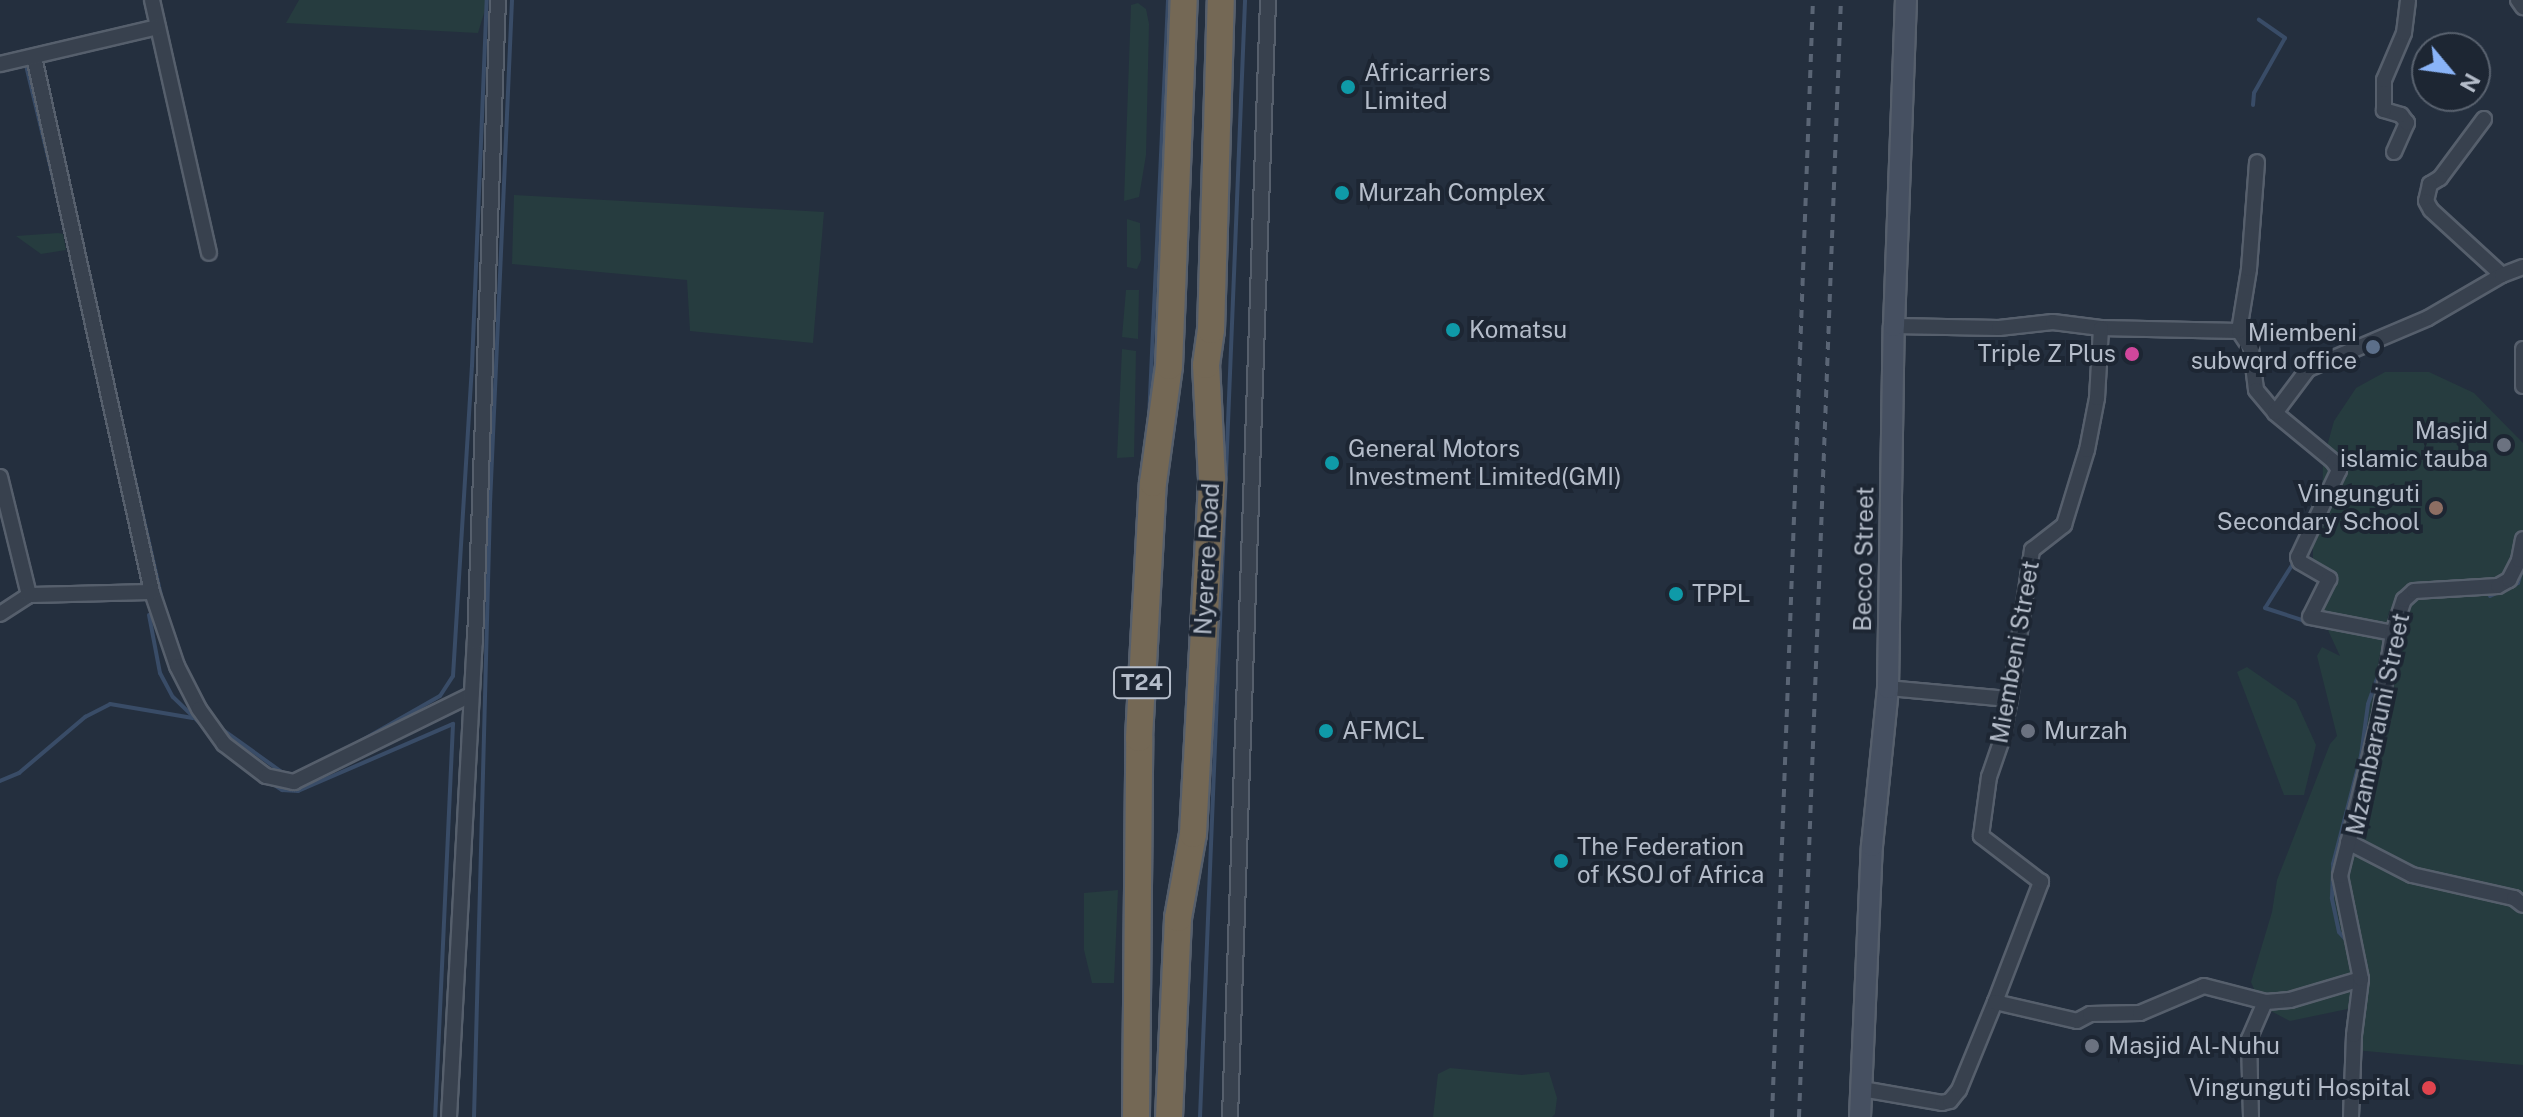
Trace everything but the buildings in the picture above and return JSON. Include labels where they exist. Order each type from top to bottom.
[{"type":"highway","name":"T24","points":[[1136,1117],[1139,738],[1153,483],[1169,366],[1184,0]]},
{"type":"highway","name":"Nyerere Road","points":[[1169,1117],[1178,918],[1193,834],[1212,479],[1206,365],[1211,330],[1221,0]]},
{"type":"street","points":[[152,0],[209,253]]},
{"type":"street","points":[[449,1117],[469,696],[475,642],[498,0]]},
{"type":"street","points":[[1230,1117],[1268,0]]},
{"type":"street","name":"Becco Street","points":[[1860,1117],[1872,846],[1888,688],[1894,326],[1906,0]]},
{"type":"street","points":[[2394,152],[2407,123],[2401,115],[2384,110],[2384,80],[2404,33],[2408,0]]},
{"type":"street","points":[[2518,0],[2523,7]]},
{"type":"street","points":[[0,64],[158,27]]},
{"type":"street","points":[[34,57],[152,592],[177,666],[199,709],[224,744],[266,776],[280,782],[303,779],[469,696]]},
{"type":"street","points":[[2484,119],[2440,178],[2430,184],[2426,201],[2431,210],[2502,275]]},
{"type":"street","points":[[2257,162],[2249,269],[2239,331],[2251,349],[2256,390],[2275,413],[2333,461],[2339,470],[2298,557],[2300,562],[2329,579],[2310,617],[2393,633]]},
{"type":"street","points":[[2275,413],[2308,369],[2428,318],[2502,275],[2523,267]]},
{"type":"street","points":[[1894,326],[1999,328],[2053,322],[2101,328],[2239,331]]},
{"type":"street","name":"Miembeni Street","points":[[1995,1002],[2041,882],[1981,836],[1989,777],[2002,740],[2010,699],[2032,550],[2064,525],[2087,450],[2097,398],[2101,328]]},
{"type":"street","points":[[2523,349],[2523,386]]},
{"type":"street","points":[[0,477],[29,595]]},
{"type":"street","name":"Mzambarauni Street","points":[[2523,539],[2521,561],[2509,580],[2498,586],[2414,591],[2404,600],[2393,633],[2380,714],[2348,842],[2412,875],[2514,898],[2523,905]]},
{"type":"street","points":[[0,614],[29,595],[152,592]]},
{"type":"street","points":[[1888,688],[2010,699]]},
{"type":"street","points":[[2348,842],[2340,876],[2361,979],[2351,1117]]},
{"type":"street","points":[[1862,1089],[1950,1101],[1959,1090],[1995,1002],[2077,1021],[2090,1014],[2140,1013],[2204,986],[2265,1002],[2290,1000],[2361,979]]},
{"type":"street","points":[[2251,1117],[2249,1039],[2265,1002]]},
{"type":"green space","points":[[299,0],[488,0],[478,33],[286,23]]},
{"type":"green space","points":[[1138,3],[1146,9],[1149,24],[1146,155],[1139,197],[1124,201],[1131,5]]},
{"type":"green space","points":[[514,195],[824,212],[813,343],[690,331],[687,280],[512,264]]},
{"type":"green space","points":[[1127,219],[1140,223],[1141,260],[1137,269],[1127,267]]},
{"type":"green space","points":[[63,234],[66,250],[41,254],[16,236]]},
{"type":"green space","points":[[1126,290],[1139,290],[1138,339],[1122,337]]},
{"type":"green space","points":[[1122,349],[1136,351],[1134,457],[1117,458]]},
{"type":"green space","points":[[2385,372],[2429,372],[2474,393],[2523,443],[2523,1065],[2354,1050],[2362,1006],[2290,1021],[2261,1006],[2251,982],[2272,912],[2277,880],[2330,744],[2337,736],[2317,656],[2322,647],[2340,656],[2326,626],[2313,566],[2313,543],[2322,524],[2323,461],[2334,421],[2356,388]]},
{"type":"green space","points":[[2247,667],[2296,701],[2316,745],[2304,795],[2284,795],[2237,672]]},
{"type":"green space","points":[[1118,890],[1114,983],[1092,983],[1084,950],[1084,893]]},
{"type":"green space","points":[[1450,1068],[1522,1075],[1549,1072],[1557,1098],[1555,1114],[1552,1117],[1433,1117],[1438,1074]]},
{"type":"waterway","points":[[352,746],[440,696],[453,676],[472,366],[487,0]]},
{"type":"waterway","points":[[474,1117],[490,504],[512,0]]},
{"type":"waterway","points":[[1149,419],[1168,0]]},
{"type":"waterway","points":[[1200,1117],[1245,0]]},
{"type":"waterway","points":[[2253,105],[2254,93],[2285,38],[2259,20]]},
{"type":"waterway","points":[[25,61],[66,232]]},
{"type":"waterway","points":[[90,277],[101,331]]},
{"type":"waterway","points":[[105,408],[114,450]]},
{"type":"waterway","points":[[125,437],[163,604]]},
{"type":"waterway","points":[[2294,562],[2265,608],[2308,622]]},
{"type":"waterway","points":[[2490,596],[2518,583],[2522,569]]},
{"type":"waterway","points":[[149,615],[160,673],[173,697],[204,727]]},
{"type":"waterway","points":[[2348,942],[2339,932],[2332,898],[2333,864],[2361,756],[2368,704],[2382,665]]},
{"type":"waterway","points":[[0,781],[19,773],[85,717],[110,704],[193,718]]},
{"type":"waterway","points":[[273,784],[282,790],[298,791],[453,724],[435,1117]]},
{"type":"waterway","points":[[219,727],[283,773]]},
{"type":"railway","points":[[1772,1117],[1813,0]]},
{"type":"railway","points":[[1799,1117],[1841,0]]},
{"type":"place","name":"Africarriers Limited","points":[[1348,87]]},
{"type":"place","name":"Murzah Complex","points":[[1342,193]]},
{"type":"place","name":"Komatsu","points":[[1453,330]]},
{"type":"place","name":"Miembeni subwqrd office","points":[[2373,347]]},
{"type":"place","name":"Triple Z Plus","points":[[2132,354]]},
{"type":"place","name":"Masjid islamic tauba","points":[[2504,445]]},
{"type":"place","name":"General Motors Investment Limited(GMI)","points":[[1332,463]]},
{"type":"place","name":"Vingunguti Secondary School","points":[[2436,508]]},
{"type":"place","name":"TPPL","points":[[1676,594]]},
{"type":"place","name":"AFMCL","points":[[1326,731]]},
{"type":"place","name":"Murzah","points":[[2028,731]]},
{"type":"place","name":"The Federation of KSOJ of Africa","points":[[1561,861]]},
{"type":"place","name":"Masjid Al-Nuhu","points":[[2092,1046]]},
{"type":"place","name":"Vingunguti Hospital","points":[[2429,1088]]}]
